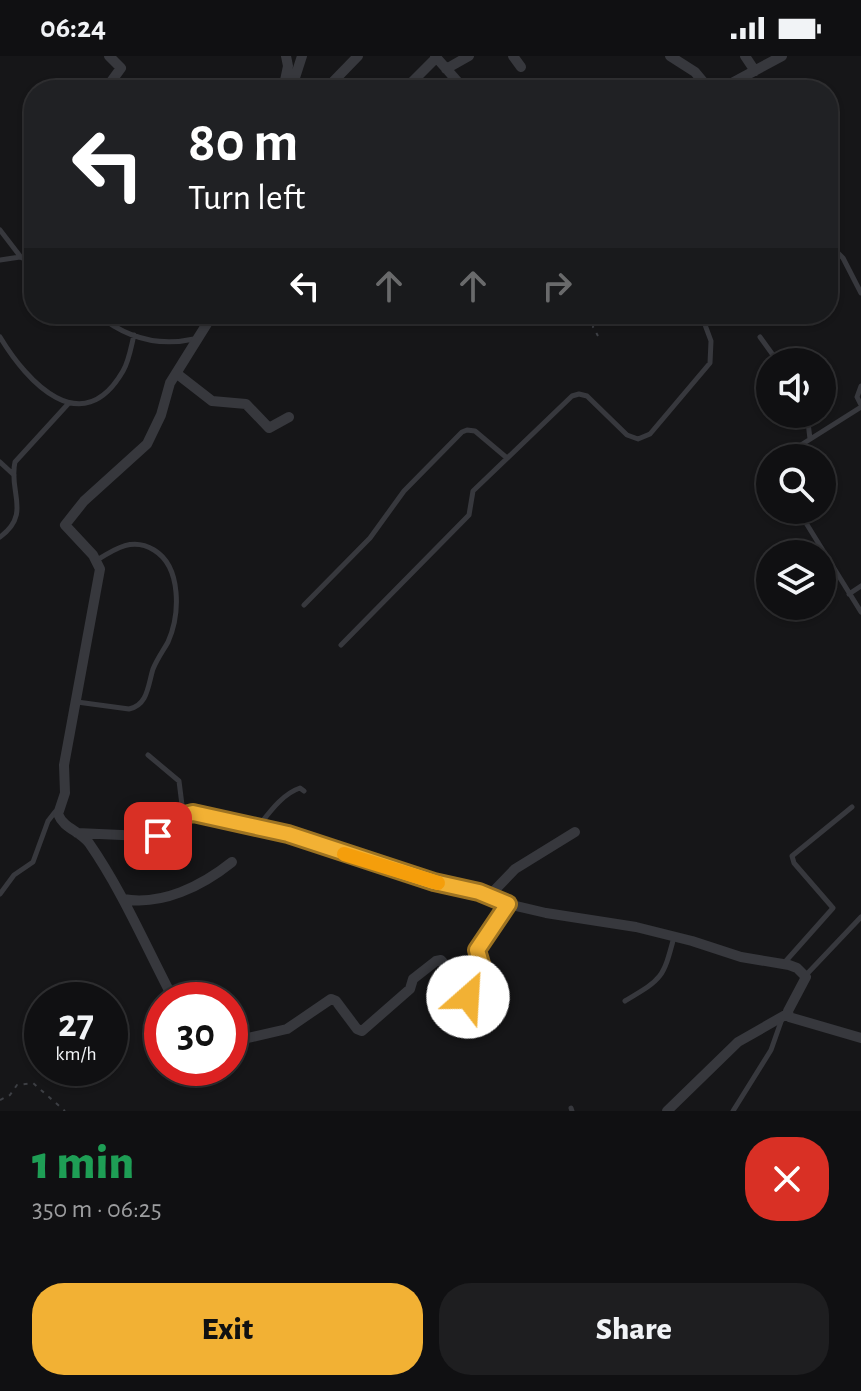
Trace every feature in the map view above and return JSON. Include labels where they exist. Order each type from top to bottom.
[{"type":"street","points":[[109,56],[121,68],[112,80]]},
{"type":"street","points":[[285,80],[286,56]]},
{"type":"street","points":[[294,80],[302,56]]},
{"type":"street","points":[[335,80],[358,56]]},
{"type":"street","points":[[446,69],[469,56]]},
{"type":"street","points":[[513,56],[521,67]]},
{"type":"street","points":[[670,56],[702,80]]},
{"type":"street","points":[[745,56],[755,71]]},
{"type":"street","points":[[738,80],[782,56]]},
{"type":"street","points":[[414,80],[436,57],[456,80]]},
{"type":"street","points":[[165,982],[123,899],[88,843],[62,822],[59,808],[65,793],[64,765],[100,574],[97,560],[67,530],[65,523],[95,490],[147,444],[176,373],[206,324]]},
{"type":"street","points":[[176,373],[212,401],[246,404],[269,428],[289,417]]},
{"type":"street","points":[[77,833],[166,837],[189,813],[288,834],[508,904],[674,936],[741,957],[797,968],[806,975],[785,1014],[738,1042],[667,1111]]},
{"type":"street","points":[[489,896],[515,869],[575,832]]},
{"type":"street","points":[[123,899],[146,901],[187,890],[210,880],[232,862]]},
{"type":"street","points":[[484,1027],[468,998],[487,984],[477,952],[508,904]]},
{"type":"street","points":[[248,1038],[287,1029],[331,999],[362,1031],[410,989],[413,979],[436,961],[441,960],[456,977],[479,961]]},
{"type":"street","points":[[785,1014],[791,1019],[861,1038]]},
{"type":"lane","points":[[0,230],[24,259]]},
{"type":"lane","points":[[838,253],[861,293]]},
{"type":"lane","points":[[0,260],[20,257]]},
{"type":"lane","points":[[115,324],[134,335],[161,344],[195,339]]},
{"type":"lane","points":[[341,645],[466,519],[471,510],[473,491],[575,394],[587,396],[627,435],[638,439],[650,434],[710,363],[711,341],[705,324]]},
{"type":"lane","points":[[0,337],[19,364],[49,393],[68,404],[86,403],[110,388],[127,364],[134,335]]},
{"type":"lane","points":[[760,337],[768,348]]},
{"type":"lane","points":[[802,444],[861,406],[857,397],[861,386]]},
{"type":"lane","points":[[0,537],[14,523],[17,512],[15,462],[68,404]]},
{"type":"lane","points":[[809,428],[810,439]]},
{"type":"lane","points":[[304,605],[370,538],[404,491],[462,432],[475,431],[507,458]]},
{"type":"lane","points":[[0,462],[14,475]]},
{"type":"lane","points":[[806,524],[861,612]]},
{"type":"lane","points":[[76,702],[129,709],[137,707],[143,701],[171,630],[176,589],[172,567],[161,554],[132,543],[97,560]]},
{"type":"lane","points":[[849,594],[861,586]]},
{"type":"lane","points":[[148,755],[179,781],[182,805],[189,813]]},
{"type":"lane","points":[[256,828],[271,809],[296,789],[304,791]]},
{"type":"lane","points":[[783,964],[832,913],[833,908],[794,863],[792,856],[852,807]]},
{"type":"lane","points":[[0,894],[14,875],[33,862],[48,821],[59,808]]},
{"type":"lane","points":[[806,975],[861,917]]},
{"type":"lane","points":[[625,1001],[663,975],[674,936]]},
{"type":"lane","points":[[733,1111],[771,1050],[785,1014]]},
{"type":"path","points":[[593,324],[598,336]]},
{"type":"path","points":[[0,1100],[10,1095],[17,1085],[33,1083],[65,1111]]},
{"type":"slow traffic","points":[[344,854],[438,883]]},
{"type":"route","points":[[158,836],[170,835],[185,815],[193,813],[288,834],[434,882],[479,892],[508,904],[477,950],[487,984],[468,997]]}]
